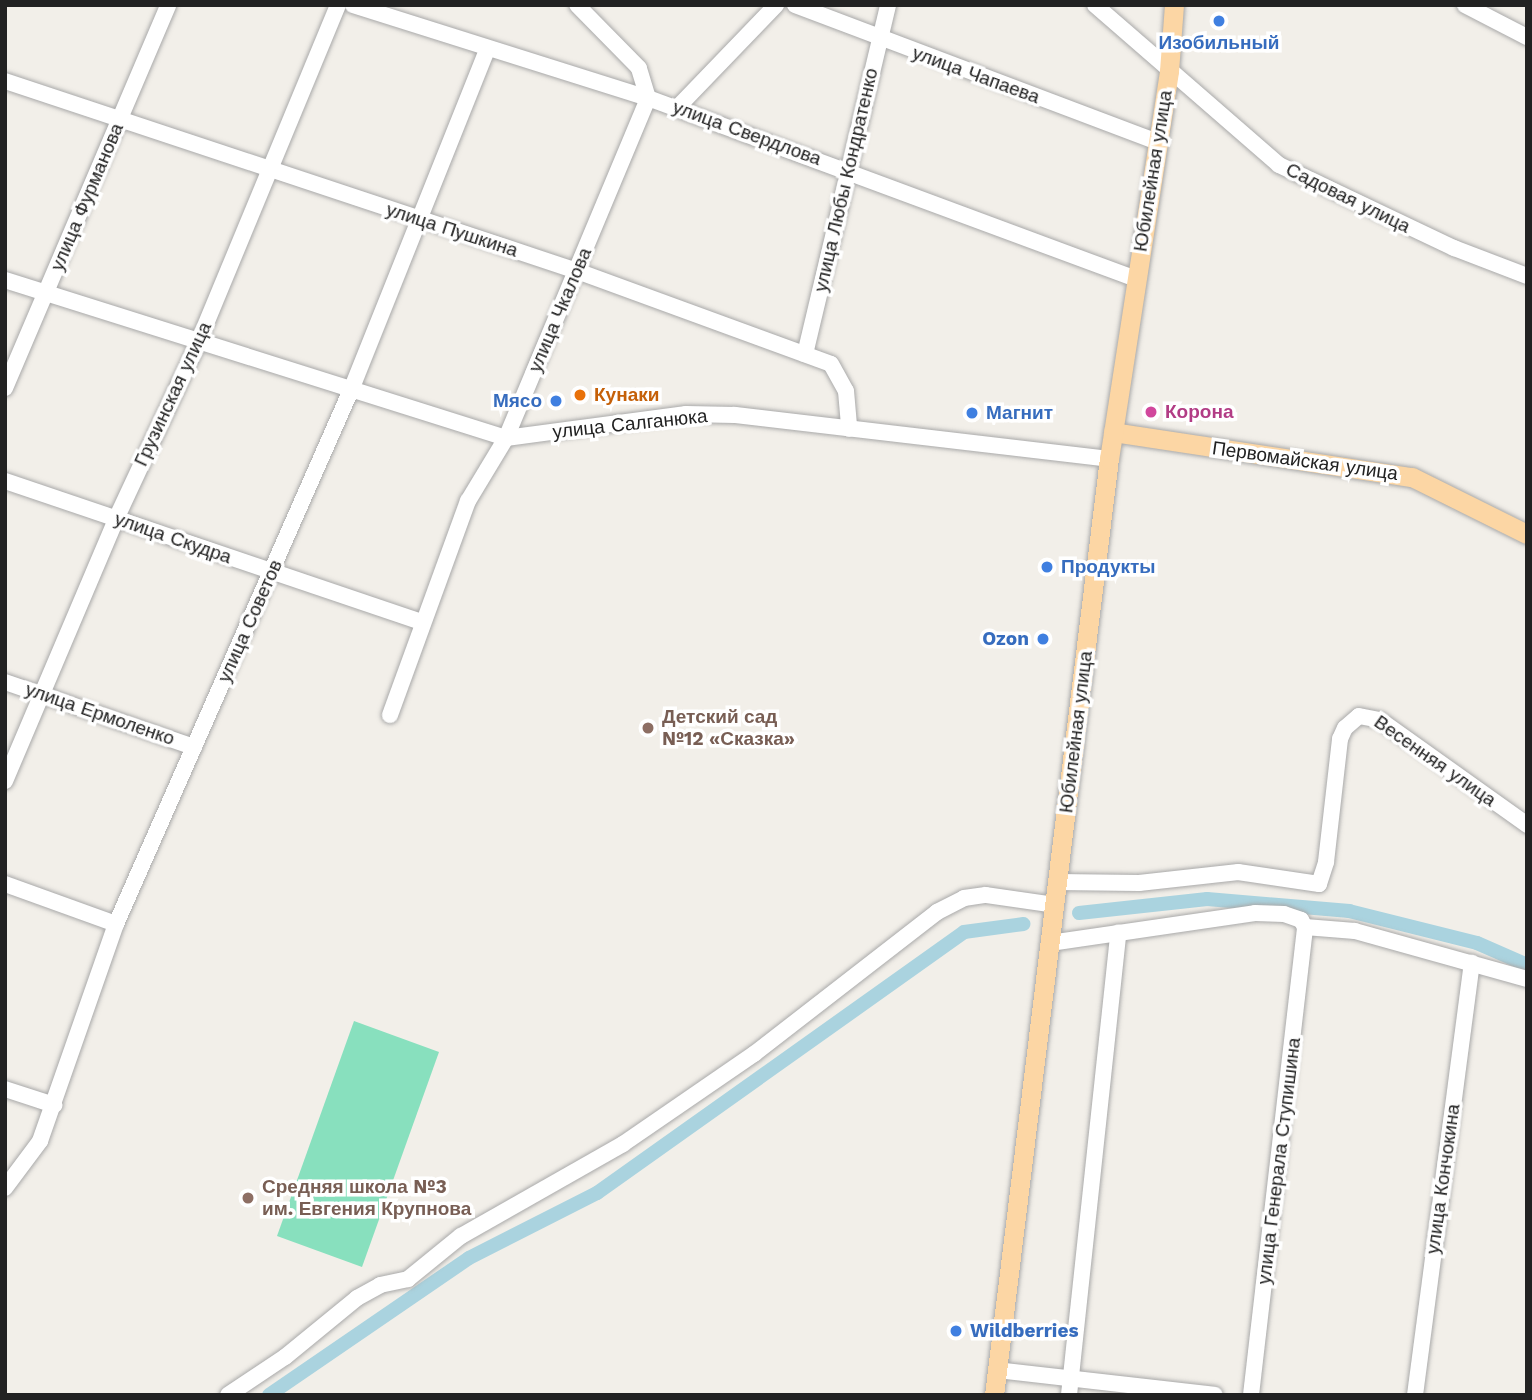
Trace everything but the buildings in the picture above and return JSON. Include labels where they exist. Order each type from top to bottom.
[{"type":"main road","name":"Юбилейная улица","points":[[1169,71],[1174,5]]},
{"type":"main road","name":"Юбилейная улица","points":[[994,1395],[1113,432],[1157,142],[1169,71],[1185,5]]},
{"type":"main road","name":"Первомайская улица","points":[[1113,432],[1412,477],[1527,534]]},
{"type":"street","name":"улица Фурманова","points":[[5,388],[168,5]]},
{"type":"street","name":"Грузинская улица","points":[[5,781],[116,519],[198,343],[338,5]]},
{"type":"street","name":"улица Свердлова","points":[[353,5],[677,108],[1136,279]]},
{"type":"street","points":[[577,5],[639,68],[648,98]]},
{"type":"street","points":[[677,108],[776,5]]},
{"type":"street","name":"улица Чапаева","points":[[795,5],[880,40],[1157,142]]},
{"type":"street","name":"улица Любы Кондратенко","points":[[805,355],[888,5]]},
{"type":"street","name":"Садовая улица","points":[[1095,5],[1279,166],[1454,248],[1527,276]]},
{"type":"street","points":[[1465,5],[1527,37]]},
{"type":"street","name":"улица Советов","points":[[5,1188],[40,1141],[116,924],[351,390],[488,48]]},
{"type":"street","name":"улица Пушкина","points":[[5,81],[121,117],[577,271],[831,364],[841,375],[849,429]]},
{"type":"street","name":"улица Чкалова","points":[[390,715],[421,622],[468,501],[506,438],[648,98]]},
{"type":"street","name":"улица Салганюка","points":[[5,280],[506,438],[685,414],[849,429],[1110,459]]},
{"type":"street","name":"улица Скудра","points":[[5,481],[421,622]]},
{"type":"street","name":"улица Ермоленко","points":[[5,682],[194,747]]},
{"type":"street","name":"Весенняя улица","points":[[1057,882],[1139,883],[1238,872],[1319,884],[1326,862],[1340,740],[1345,728],[1359,716],[1380,720],[1527,825]]},
{"type":"street","points":[[5,884],[116,924]]},
{"type":"street","points":[[228,1395],[285,1357],[357,1298],[380,1285],[408,1279],[461,1236],[623,1144],[754,1054],[937,912],[964,898],[986,895],[1055,905]]},
{"type":"street","points":[[1050,943],[1255,914],[1284,914],[1301,920],[1305,927],[1355,931],[1527,979]]},
{"type":"street","name":"улица Генерала Ступишина","points":[[1251,1395],[1305,927]]},
{"type":"street","points":[[1070,1386],[1118,933]]},
{"type":"street","name":"улица Кончокина","points":[[1415,1395],[1472,963]]},
{"type":"street","points":[[5,1089],[54,1105]]},
{"type":"street","points":[[997,1370],[1070,1386],[1215,1395]]},
{"type":"green space","points":[[354,1021],[439,1052],[362,1267],[277,1236]]},
{"type":"waterway","points":[[1079,913],[1207,899],[1349,911],[1477,943],[1527,965]]},
{"type":"waterway","points":[[269,1395],[469,1258],[597,1193],[964,932],[1023,924]]},
{"type":"place","name":"Изобильный","points":[[1219,21]]},
{"type":"place","name":"Кунаки","points":[[580,395]]},
{"type":"place","name":"Мясо","points":[[556,401]]},
{"type":"place","name":"Корона","points":[[1151,412]]},
{"type":"place","name":"Магнит","points":[[972,413]]},
{"type":"place","name":"Продукты","points":[[1047,567]]},
{"type":"place","name":"Ozon","points":[[1043,639]]},
{"type":"place","name":"Детский сад №12 «Сказка»","points":[[648,728]]},
{"type":"place","name":"Средняя школа №3 им. Евгения Крупнова","points":[[248,1198]]},
{"type":"place","name":"Wildberries","points":[[956,1331]]}]
